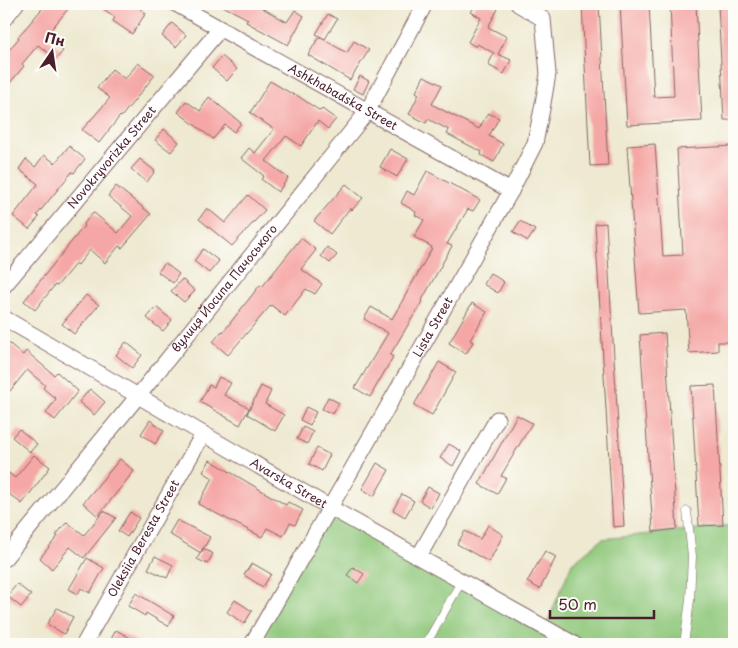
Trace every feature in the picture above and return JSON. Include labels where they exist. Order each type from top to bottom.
[{"type":"street","points":[[4,19],[16,4]]},
{"type":"street","name":"Ashkhabadska Street","points":[[176,4],[511,191]]},
{"type":"street","name":"вулиця Йосипа Пачоського","points":[[4,559],[367,112],[425,4]]},
{"type":"street","name":"Lista Street","points":[[252,644],[511,191],[535,143],[548,74],[543,19],[518,4]]},
{"type":"street","name":"Novokryvorizka Street","points":[[4,286],[220,29]]},
{"type":"street","name":"Avarska Street","points":[[4,318],[330,507],[574,644]]},
{"type":"street","points":[[419,556],[497,419]]},
{"type":"street","name":"Oleksiia Beresta Street","points":[[84,644],[204,434]]},
{"type":"lane","points":[[684,644],[690,600],[692,556],[687,511]]},
{"type":"lane","points":[[426,644],[462,580]]},
{"type":"green space","points":[[329,507],[545,628],[572,563],[602,539],[734,525],[734,644],[252,644]]},
{"type":"building","points":[[46,4],[72,4],[45,37],[63,51],[56,59],[38,45],[4,90],[4,56]]},
{"type":"building","points":[[96,4],[133,4],[146,13],[132,34],[113,21],[115,17]]},
{"type":"building","points":[[219,4],[255,4],[287,22],[295,10],[304,16],[288,45],[246,22],[248,19]]},
{"type":"building","points":[[476,4],[490,4],[498,9],[488,27],[507,37],[498,54],[511,60],[504,74],[488,65],[494,53],[477,44],[476,47],[468,42],[481,18],[471,12]]},
{"type":"building","points":[[582,4],[599,4],[608,165],[590,166]]},
{"type":"building","points":[[620,4],[649,4],[654,97],[674,96],[670,4],[696,4],[702,121],[627,125]]},
{"type":"building","points":[[718,4],[734,4],[734,120],[724,120]]},
{"type":"building","points":[[328,14],[337,19],[325,39],[316,34]]},
{"type":"building","points":[[172,23],[186,35],[176,47],[162,36]]},
{"type":"building","points":[[319,37],[347,53],[354,41],[369,50],[350,80],[308,55]]},
{"type":"building","points":[[222,56],[237,69],[227,81],[212,68]]},
{"type":"building","points":[[138,63],[155,75],[99,143],[82,130],[110,98],[97,88],[112,69],[125,79]]},
{"type":"building","points":[[360,76],[369,81],[363,94],[353,89]]},
{"type":"building","points":[[424,76],[442,85],[432,104],[435,106],[479,129],[488,113],[499,118],[489,136],[503,144],[494,162],[481,155],[482,152],[447,134],[449,130],[428,119],[426,123],[409,114],[419,94],[416,92]]},
{"type":"building","points":[[270,81],[295,94],[320,111],[322,109],[336,119],[328,129],[318,121],[301,146],[286,136],[266,161],[288,178],[278,192],[261,179],[264,176],[241,158],[249,148],[255,153],[274,129],[250,113]]},
{"type":"building","points":[[209,97],[241,123],[234,132],[225,125],[213,139],[178,112],[186,101],[200,111]]},
{"type":"building","points":[[164,129],[179,142],[171,152],[155,140]]},
{"type":"building","points":[[655,144],[663,256],[683,255],[677,149],[734,146],[734,342],[718,342],[718,351],[689,353],[686,310],[639,313],[627,146]]},
{"type":"building","points":[[69,146],[85,159],[37,215],[39,217],[29,229],[13,216],[38,184],[19,169],[26,159],[35,167],[44,155],[55,163]]},
{"type":"building","points":[[390,149],[408,159],[397,177],[380,167]]},
{"type":"building","points":[[140,159],[155,171],[147,182],[131,169]]},
{"type":"building","points":[[427,171],[480,200],[473,211],[468,209],[447,244],[452,246],[390,355],[393,357],[370,397],[355,388],[388,333],[364,319],[371,307],[392,319],[431,250],[432,247],[414,237],[424,220],[415,215],[416,212],[401,203],[407,191],[414,195]]},
{"type":"building","points":[[346,184],[363,198],[352,210],[350,208],[330,234],[314,221]]},
{"type":"building","points":[[116,186],[151,214],[122,248],[119,246],[105,263],[90,250],[78,265],[76,263],[57,286],[55,285],[35,310],[24,301],[93,212],[118,233],[132,216],[108,196]]},
{"type":"building","points":[[248,195],[265,210],[232,246],[199,219],[207,208],[225,223]]},
{"type":"building","points":[[520,221],[535,230],[528,241],[513,232]]},
{"type":"building","points":[[606,223],[624,526],[613,527],[595,224]]},
{"type":"building","points":[[301,238],[316,250],[301,269],[322,284],[315,294],[306,289],[285,316],[271,305],[228,355],[213,342],[260,285],[262,287]]},
{"type":"building","points":[[327,247],[337,255],[330,263],[321,256]]},
{"type":"building","points":[[203,249],[219,261],[209,273],[194,261]]},
{"type":"building","points":[[165,263],[179,274],[173,283],[158,272]]},
{"type":"building","points":[[490,273],[504,282],[498,293],[483,284]]},
{"type":"building","points":[[182,279],[195,291],[184,302],[171,291]]},
{"type":"building","points":[[86,295],[99,305],[74,334],[62,324]]},
{"type":"building","points":[[472,303],[487,312],[470,340],[473,342],[466,354],[449,343]]},
{"type":"building","points":[[156,307],[172,320],[163,331],[147,318]]},
{"type":"building","points":[[665,333],[677,529],[653,532],[640,335]]},
{"type":"building","points":[[4,339],[23,355],[26,351],[54,375],[57,372],[78,391],[55,420],[46,413],[56,399],[43,388],[45,385],[27,370],[10,391],[4,386]]},
{"type":"building","points":[[126,342],[142,355],[132,368],[116,355]]},
{"type":"building","points":[[439,362],[456,372],[432,415],[414,405]]},
{"type":"building","points":[[219,377],[231,383],[224,395],[249,408],[240,425],[200,402],[209,385],[214,387]]},
{"type":"building","points":[[715,385],[723,525],[699,526],[691,386]]},
{"type":"building","points":[[261,386],[271,391],[265,404],[284,415],[275,431],[247,414]]},
{"type":"building","points":[[90,389],[105,402],[94,415],[79,402]]},
{"type":"building","points":[[328,397],[339,403],[333,414],[322,409]]},
{"type":"building","points":[[306,407],[316,412],[310,425],[300,420]]},
{"type":"building","points":[[517,415],[532,423],[501,476],[506,478],[497,494],[479,484]]},
{"type":"building","points":[[150,420],[164,431],[155,444],[141,434]]},
{"type":"building","points":[[303,427],[313,432],[307,444],[297,439]]},
{"type":"building","points":[[19,429],[37,444],[30,452],[12,437]]},
{"type":"building","points":[[449,444],[461,451],[453,466],[440,458]]},
{"type":"building","points":[[317,448],[330,455],[322,471],[309,464]]},
{"type":"building","points":[[34,455],[50,467],[22,504],[4,490],[4,469],[15,478]]},
{"type":"building","points":[[120,459],[134,471],[98,516],[83,503]]},
{"type":"building","points":[[210,460],[286,505],[288,502],[303,510],[295,525],[290,523],[283,536],[267,528],[262,537],[198,504],[213,478],[203,472]]},
{"type":"building","points":[[377,463],[389,470],[374,496],[362,489]]},
{"type":"building","points":[[428,487],[439,493],[431,508],[420,501]]},
{"type":"building","points":[[402,494],[414,501],[405,517],[393,510]]},
{"type":"building","points":[[104,511],[116,518],[84,558],[70,547],[52,569],[40,558],[67,522],[84,535]]},
{"type":"building","points":[[130,512],[139,518],[127,537],[118,531]]},
{"type":"building","points":[[177,520],[210,537],[201,553],[169,534]]},
{"type":"building","points":[[488,525],[503,535],[489,562],[457,544],[465,531],[480,539]]},
{"type":"building","points":[[203,548],[213,554],[207,564],[197,559]]},
{"type":"building","points":[[545,551],[556,557],[540,589],[527,582]]},
{"type":"building","points":[[155,556],[173,565],[167,578],[148,569]]},
{"type":"building","points":[[87,558],[104,568],[90,593],[81,588],[78,594],[69,589]]},
{"type":"building","points":[[252,563],[271,574],[263,587],[244,575]]},
{"type":"building","points":[[353,567],[364,574],[358,583],[347,575]]},
{"type":"building","points":[[17,584],[31,595],[21,607],[7,596]]},
{"type":"building","points":[[136,593],[174,616],[168,626],[146,613],[145,616],[128,606]]},
{"type":"building","points":[[235,600],[252,611],[244,624],[227,612]]},
{"type":"building","points":[[57,608],[73,617],[64,634],[47,624]]},
{"type":"building","points":[[116,630],[141,644],[116,644],[110,641]]}]
